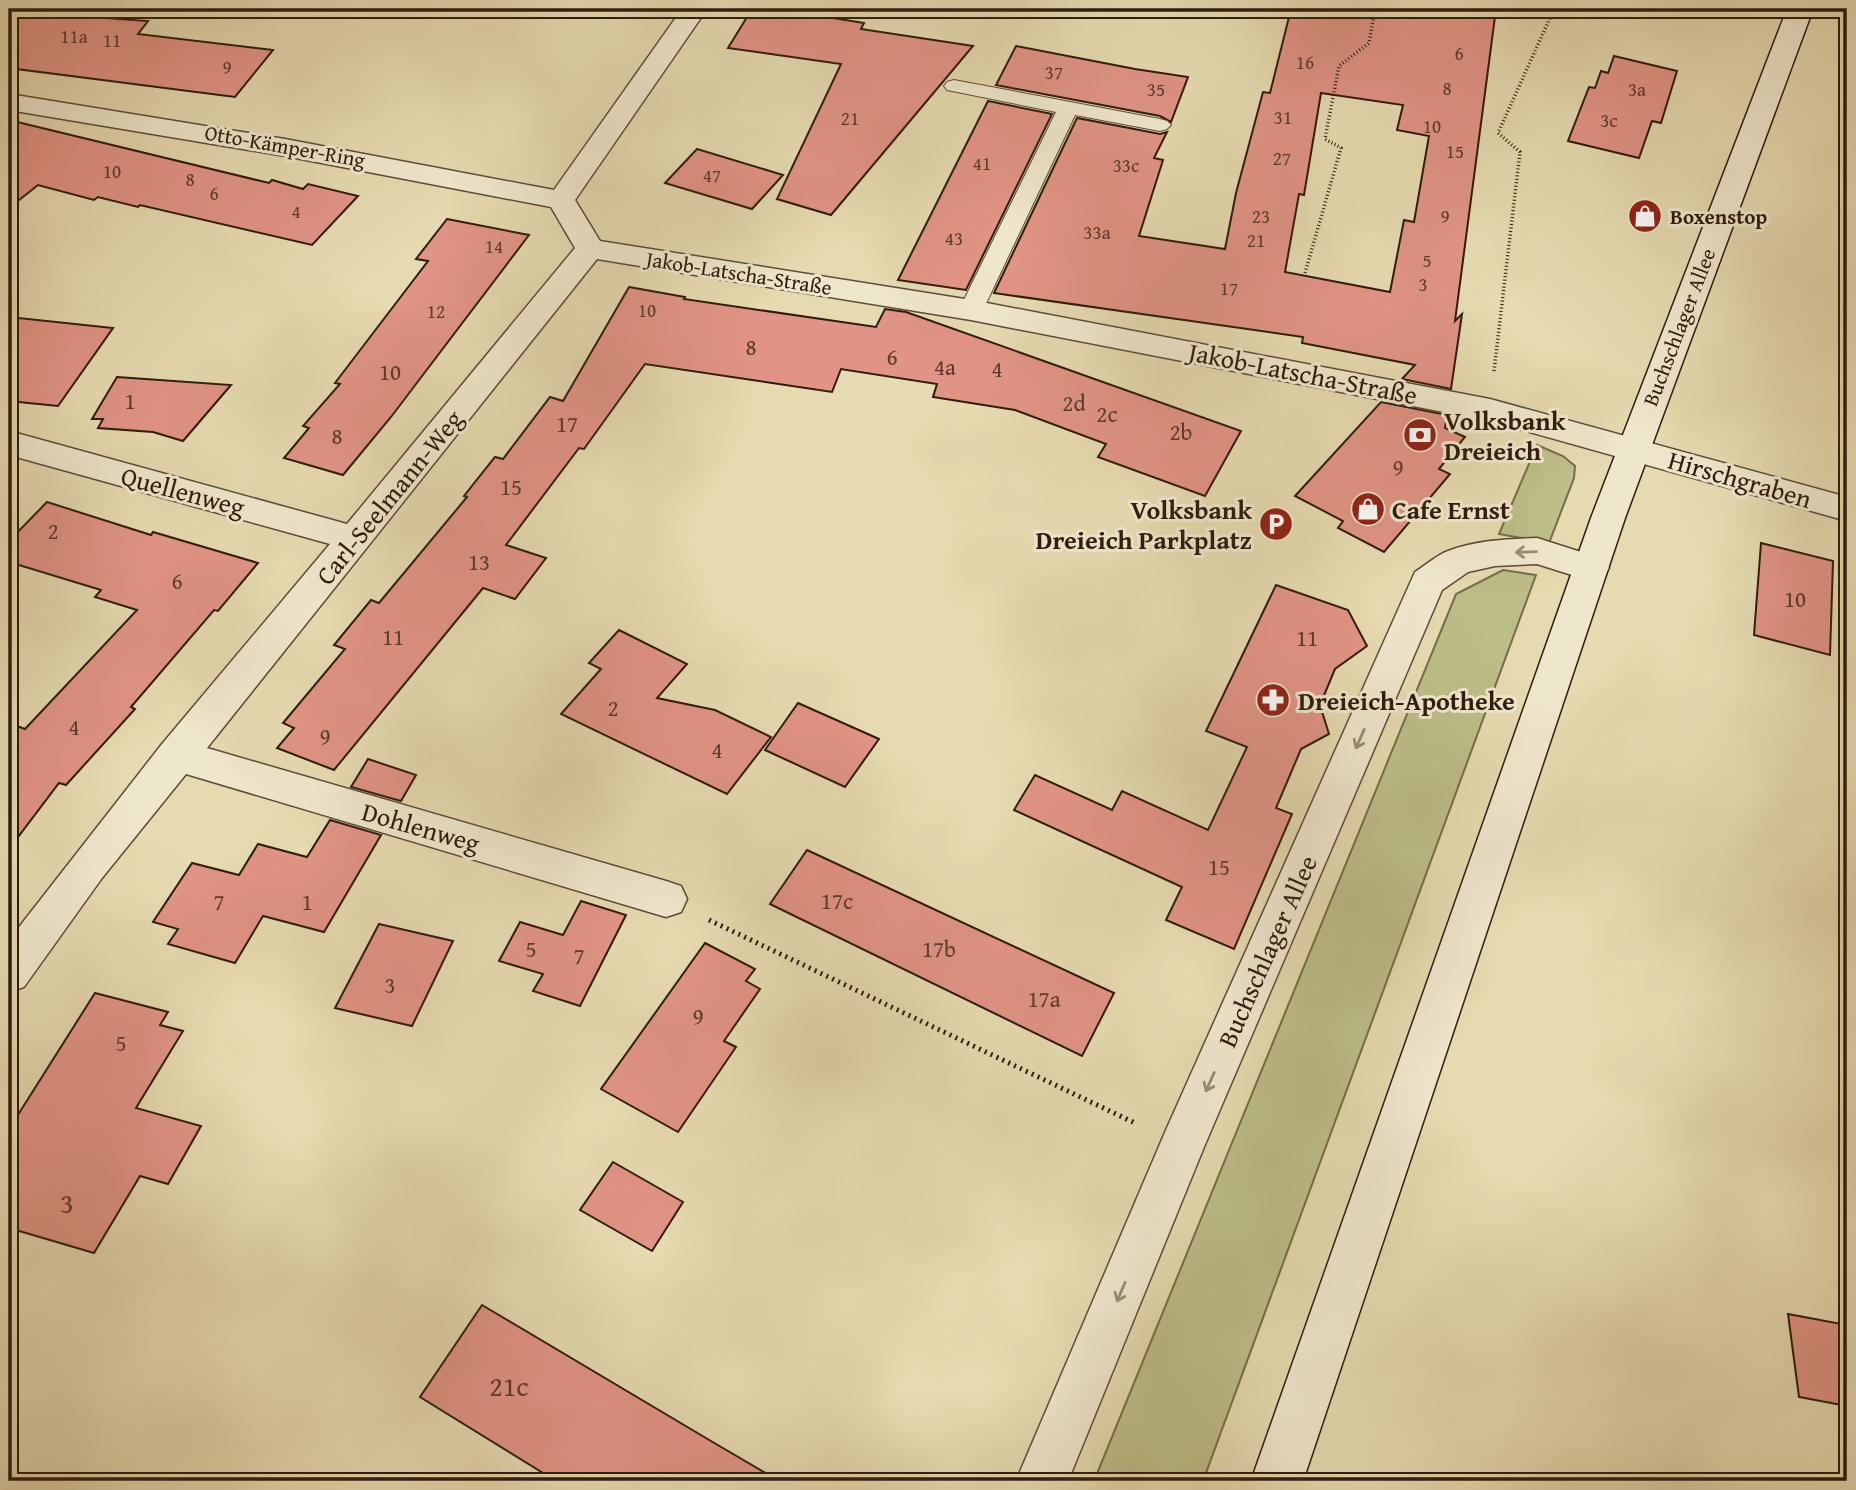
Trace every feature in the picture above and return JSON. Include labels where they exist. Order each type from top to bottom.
[{"type":"street","points":[[590,249],[561,200],[694,9]]},
{"type":"street","name":"Buchschlager Allee","points":[[1277,1481],[1632,449],[1800,9]]},
{"type":"street","name":"Otto-Kämper-Ring","points":[[9,102],[162,124],[371,161],[561,200]]},
{"type":"street","name":"Jakob-Latscha-Straße","points":[[590,249],[971,310],[1490,410],[1632,449]]},
{"type":"street","name":"Carl-Seelmann-Weg","points":[[9,973],[88,866],[176,755],[590,249]]},
{"type":"street","name":"Quellenweg","points":[[9,443],[356,538]]},
{"type":"street","name":"Hirschgraben","points":[[1632,449],[1847,509]]},
{"type":"street","name":"Buchschlager Allee","points":[[1042,1481],[1182,1146],[1428,582],[1458,561],[1495,553],[1537,551],[1591,568]]},
{"type":"street","name":"Dohlenweg","points":[[176,755],[666,900]]},
{"type":"lane","points":[[954,86],[1160,125]]},
{"type":"lane","points":[[971,310],[1068,108]]},
{"type":"path","points":[[1305,273],[1341,148],[1325,139],[1339,66],[1369,43],[1375,9]]},
{"type":"path","points":[[1490,410],[1520,152],[1498,133],[1553,9]]},
{"type":"path","points":[[666,900],[1182,1146]]},
{"type":"green space","points":[[1537,445],[1563,456],[1575,466],[1574,478],[1549,543],[1499,534]]},
{"type":"green space","points":[[1503,570],[1536,575],[1203,1481],[1094,1481],[1456,594]]},
{"type":"building","points":[[752,9],[840,9],[833,18],[864,23],[861,29],[973,46],[831,215],[777,199],[841,64],[728,48]]},
{"type":"building","points":[[1291,9],[1496,9],[1455,321],[1462,314],[1451,389],[1402,379],[1415,365],[1302,343],[1303,337],[994,293],[1077,118],[1160,134],[1167,132],[1154,158],[1163,160],[1139,236],[1225,249],[1236,193],[1263,92],[1270,93]],"holes":[[[1321,93],[1403,105],[1397,130],[1429,136],[1414,222],[1404,220],[1390,292],[1285,272],[1299,194],[1304,195]]]},
{"type":"building","points":[[9,11],[148,21],[138,34],[273,50],[235,97],[9,68]]},
{"type":"building","points":[[1016,46],[1188,77],[1171,122],[1160,116],[996,85]]},
{"type":"building","points":[[1614,56],[1677,71],[1661,123],[1652,121],[1639,158],[1568,141],[1589,87],[1595,88],[1601,71],[1608,73]]},
{"type":"building","points":[[988,101],[1052,114],[966,290],[898,280]]},
{"type":"building","points":[[9,120],[269,183],[272,180],[303,189],[308,184],[358,196],[312,245],[140,205],[138,207],[98,197],[94,200],[38,185],[9,208]]},
{"type":"building","points":[[697,149],[783,175],[752,209],[665,183]]},
{"type":"building","points":[[447,219],[529,235],[391,417],[343,475],[284,458],[309,428],[303,426],[340,384],[335,383],[428,261],[416,259]]},
{"type":"building","points":[[629,287],[685,297],[684,299],[876,327],[885,309],[906,312],[1241,431],[1205,496],[1098,457],[1106,444],[1015,410],[933,397],[937,384],[841,369],[832,392],[645,364],[584,449],[579,448],[506,545],[546,558],[515,599],[483,588],[334,770],[277,748],[294,728],[283,723],[345,649],[334,645],[371,600],[379,603],[467,497],[464,496],[495,457],[503,459],[550,397],[563,401]]},
{"type":"building","points":[[9,317],[113,328],[58,406],[9,401]]},
{"type":"building","points":[[117,377],[231,385],[183,441],[153,432],[98,428],[103,419],[92,419]]},
{"type":"building","points":[[1381,402],[1447,415],[1445,428],[1465,437],[1439,469],[1450,474],[1384,552],[1338,528],[1343,521],[1295,496]]},
{"type":"building","points":[[47,502],[151,535],[153,532],[258,563],[131,707],[135,709],[66,785],[59,783],[9,849],[9,723],[25,729],[137,610],[95,597],[101,590],[9,562],[9,541]]},
{"type":"building","points":[[1761,543],[1833,561],[1830,655],[1754,635]]},
{"type":"building","points":[[1276,585],[1348,610],[1367,646],[1335,669],[1320,705],[1329,734],[1301,749],[1276,808],[1292,814],[1234,949],[1166,920],[1182,887],[1014,810],[1035,775],[1112,810],[1122,791],[1208,830],[1247,747],[1206,731]]},
{"type":"building","points":[[619,630],[687,664],[657,698],[715,710],[771,737],[727,794],[561,714],[601,669],[589,663]]},
{"type":"building","points":[[798,703],[879,739],[845,787],[765,750]]},
{"type":"building","points":[[368,759],[416,775],[401,801],[351,787]]},
{"type":"building","points":[[330,820],[381,835],[324,932],[263,916],[235,963],[168,944],[178,929],[153,922],[192,863],[239,875],[258,844],[307,857]]},
{"type":"building","points":[[807,850],[1114,993],[1082,1056],[770,904]]},
{"type":"building","points":[[581,901],[626,915],[580,1006],[533,991],[543,974],[499,961],[520,922],[563,935]]},
{"type":"building","points":[[379,924],[453,941],[412,1026],[335,1008]]},
{"type":"building","points":[[705,943],[755,969],[746,981],[760,989],[724,1041],[736,1047],[678,1132],[601,1089]]},
{"type":"building","points":[[95,993],[168,1012],[160,1025],[183,1031],[136,1108],[201,1126],[168,1184],[140,1176],[94,1253],[9,1228],[9,1129]]},
{"type":"building","points":[[613,1162],[683,1202],[652,1251],[580,1210]]},
{"type":"building","points":[[482,1305],[779,1481],[556,1481],[420,1397]]},
{"type":"building","points":[[1788,1314],[1847,1325],[1847,1406],[1799,1397]]},
{"type":"place","name":"Boxenstop","points":[[1645,216]]},
{"type":"place","name":"Volksbank Dreieich","points":[[1420,435]]},
{"type":"place","name":"Cafe Ernst","points":[[1368,509]]},
{"type":"place","name":"Volksbank Dreieich Parkplatz","points":[[1276,524]]},
{"type":"place","name":"Dreieich-Apotheke","points":[[1273,700]]}]
